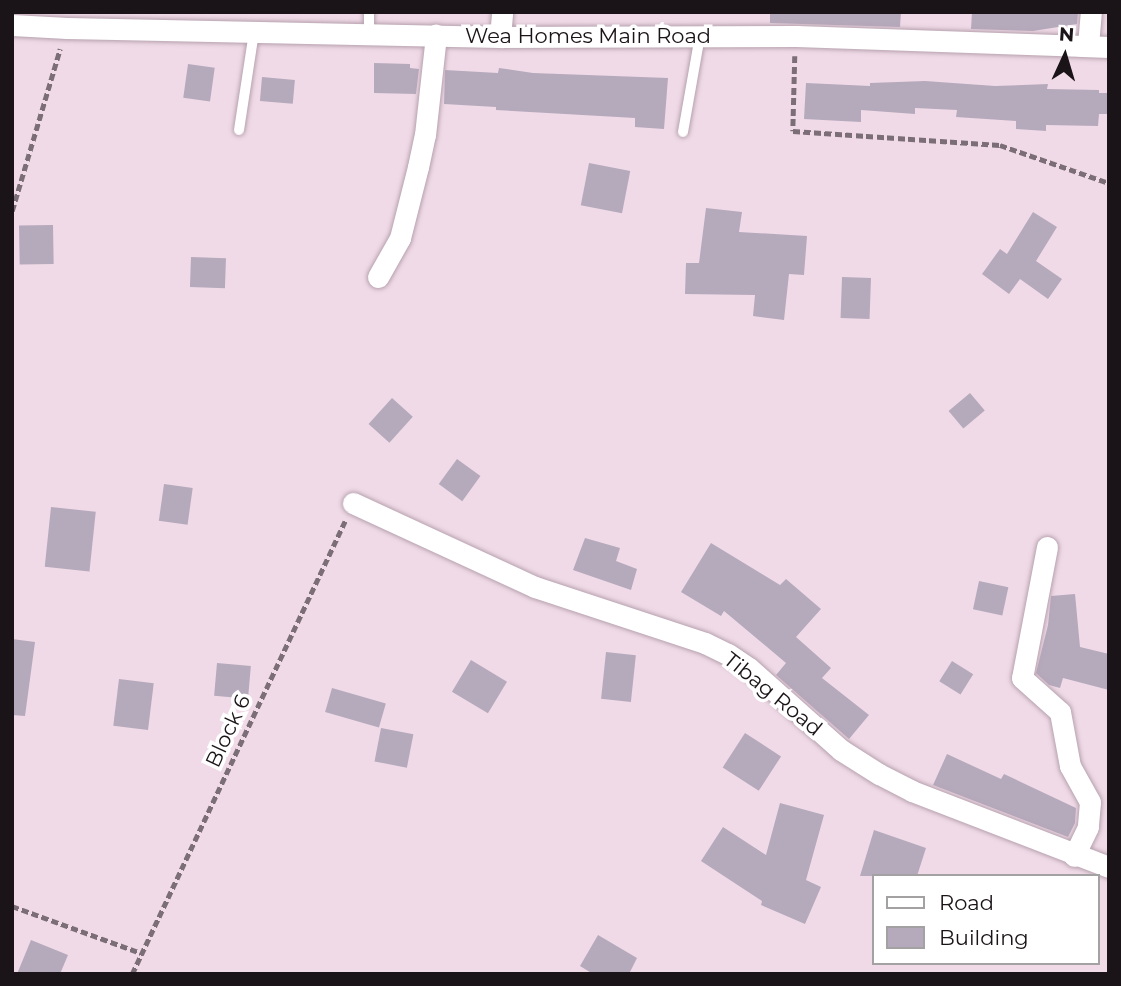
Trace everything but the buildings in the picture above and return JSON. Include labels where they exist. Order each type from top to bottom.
[{"type":"street","points":[[500,37],[502,12]]},
{"type":"street","points":[[1091,12],[1099,46]]},
{"type":"street","name":"Wea Homes Main Road","points":[[12,25],[78,23],[254,32],[500,37],[796,36],[1099,46]]},
{"type":"street","points":[[378,277],[400,238],[418,167],[425,135],[436,35]]},
{"type":"street","name":"Tibag Road","points":[[353,503],[535,587],[705,643],[728,654],[749,668],[841,750],[879,774],[912,791],[1074,856],[1109,867]]},
{"type":"street","points":[[1047,547],[1022,678],[1060,712],[1070,766],[1090,802],[1088,827],[1074,856]]},
{"type":"lane","points":[[369,12],[369,34]]},
{"type":"lane","points":[[239,130],[254,32]]},
{"type":"lane","points":[[683,132],[700,36]]},
{"type":"path","points":[[12,211],[78,23]]},
{"type":"path","points":[[796,36],[793,131],[999,145],[1109,183]]},
{"type":"path","name":"Block 6","points":[[132,974],[353,503]]},
{"type":"path","points":[[12,906],[141,953]]}]
